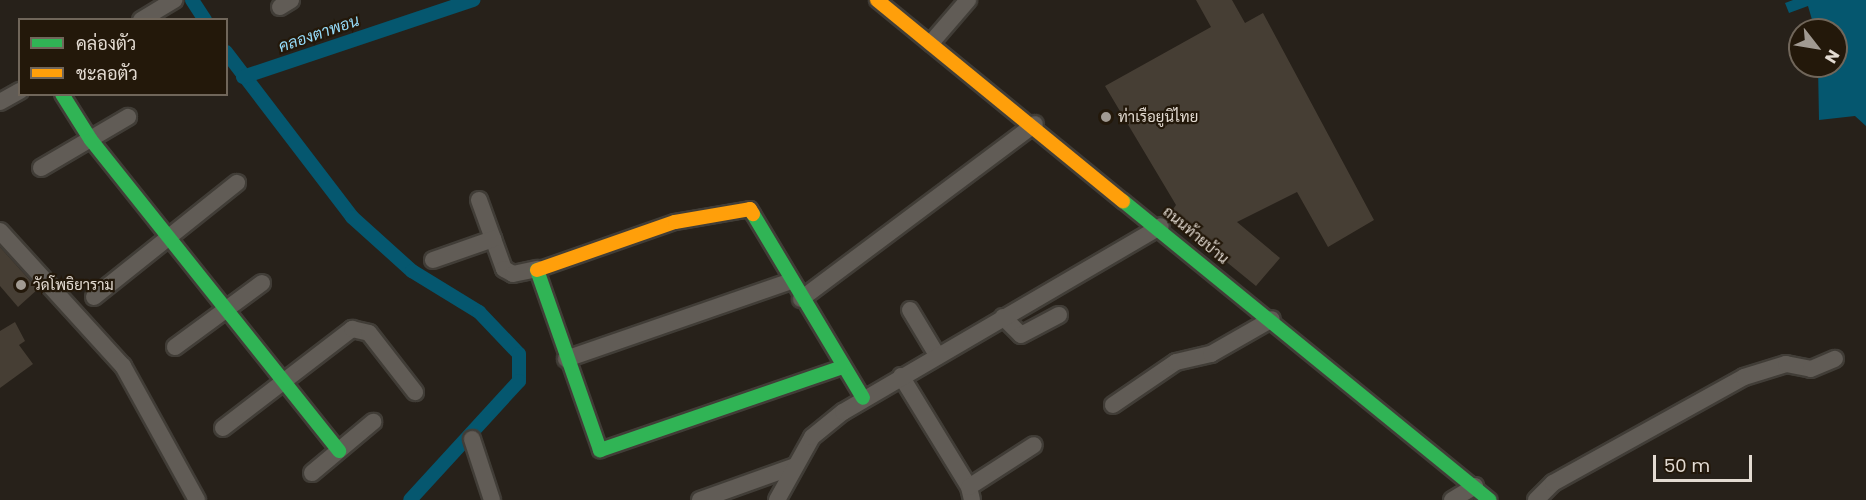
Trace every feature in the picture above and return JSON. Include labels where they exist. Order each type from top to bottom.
[{"type":"street","points":[[144,18],[174,0]]},
{"type":"street","name":"ถนนท้ายบ้าน","points":[[878,0],[1161,226],[1490,500]]},
{"type":"street","points":[[931,43],[968,0]]},
{"type":"street","points":[[0,102],[18,92]]},
{"type":"street","points":[[63,96],[91,140],[171,237],[339,450]]},
{"type":"street","points":[[41,168],[128,117]]},
{"type":"street","points":[[801,298],[1035,124]]},
{"type":"street","points":[[94,297],[237,183]]},
{"type":"street","points":[[479,200],[507,272],[537,269],[675,222],[744,207],[842,368],[863,398]]},
{"type":"street","points":[[777,500],[812,437],[863,398],[1161,226]]},
{"type":"street","points":[[0,231],[123,366],[197,500]]},
{"type":"street","points":[[433,260],[494,239]]},
{"type":"street","points":[[537,269],[596,447],[608,451],[842,368]]},
{"type":"street","points":[[566,359],[791,281]]},
{"type":"street","points":[[175,347],[262,283]]},
{"type":"street","points":[[910,310],[937,355]]},
{"type":"street","points":[[1003,317],[1021,335],[1059,315]]},
{"type":"street","points":[[1113,405],[1176,362],[1211,354],[1272,319]]},
{"type":"street","points":[[223,428],[352,329],[363,328],[415,392]]},
{"type":"street","points":[[1536,500],[1553,483],[1744,377],[1786,364],[1811,369],[1835,359]]},
{"type":"street","points":[[901,376],[973,496],[1034,445]]},
{"type":"street","points":[[312,473],[374,422]]},
{"type":"street","points":[[472,439],[492,500]]},
{"type":"street","points":[[700,500],[795,466]]},
{"type":"street","points":[[1452,500],[1475,486]]},
{"type":"water","points":[[1793,0],[1866,0],[1866,126],[1855,116],[1819,120],[1818,78],[1848,78],[1848,18],[1812,18],[1808,6],[1789,13],[1785,3]]},
{"type":"building","points":[[1196,0],[1232,0],[1245,23],[1263,13],[1374,220],[1328,247],[1297,192],[1237,222],[1280,258],[1256,286],[1169,215],[1176,205],[1105,86],[1211,27]]},
{"type":"building","points":[[0,247],[38,289],[18,307],[0,286]]},
{"type":"building","points":[[15,322],[25,341],[19,345],[33,364],[0,388],[0,331]]},
{"type":"waterway","points":[[192,0],[204,18]]},
{"type":"waterway","name":"คลองตาพอน","points":[[243,77],[473,0]]},
{"type":"waterway","points":[[228,55],[352,217],[412,271],[479,312],[519,354],[519,381],[410,500]]},
{"type":"traffic: fast","points":[[63,96],[91,140],[339,451]]},
{"type":"traffic: fast","points":[[1123,201],[1490,500]]},
{"type":"traffic: fast","points":[[753,214],[863,398]]},
{"type":"traffic: fast","points":[[537,270],[600,450],[842,367]]},
{"type":"traffic: slow","points":[[877,0],[1123,201]]},
{"type":"traffic: slow","points":[[537,270],[675,222],[750,209],[753,214]]},
{"type":"place","name":"ท่าเรือยูนิไทย","points":[[1106,117]]},
{"type":"place","name":"วัดโพธิยาราม","points":[[21,285]]}]
